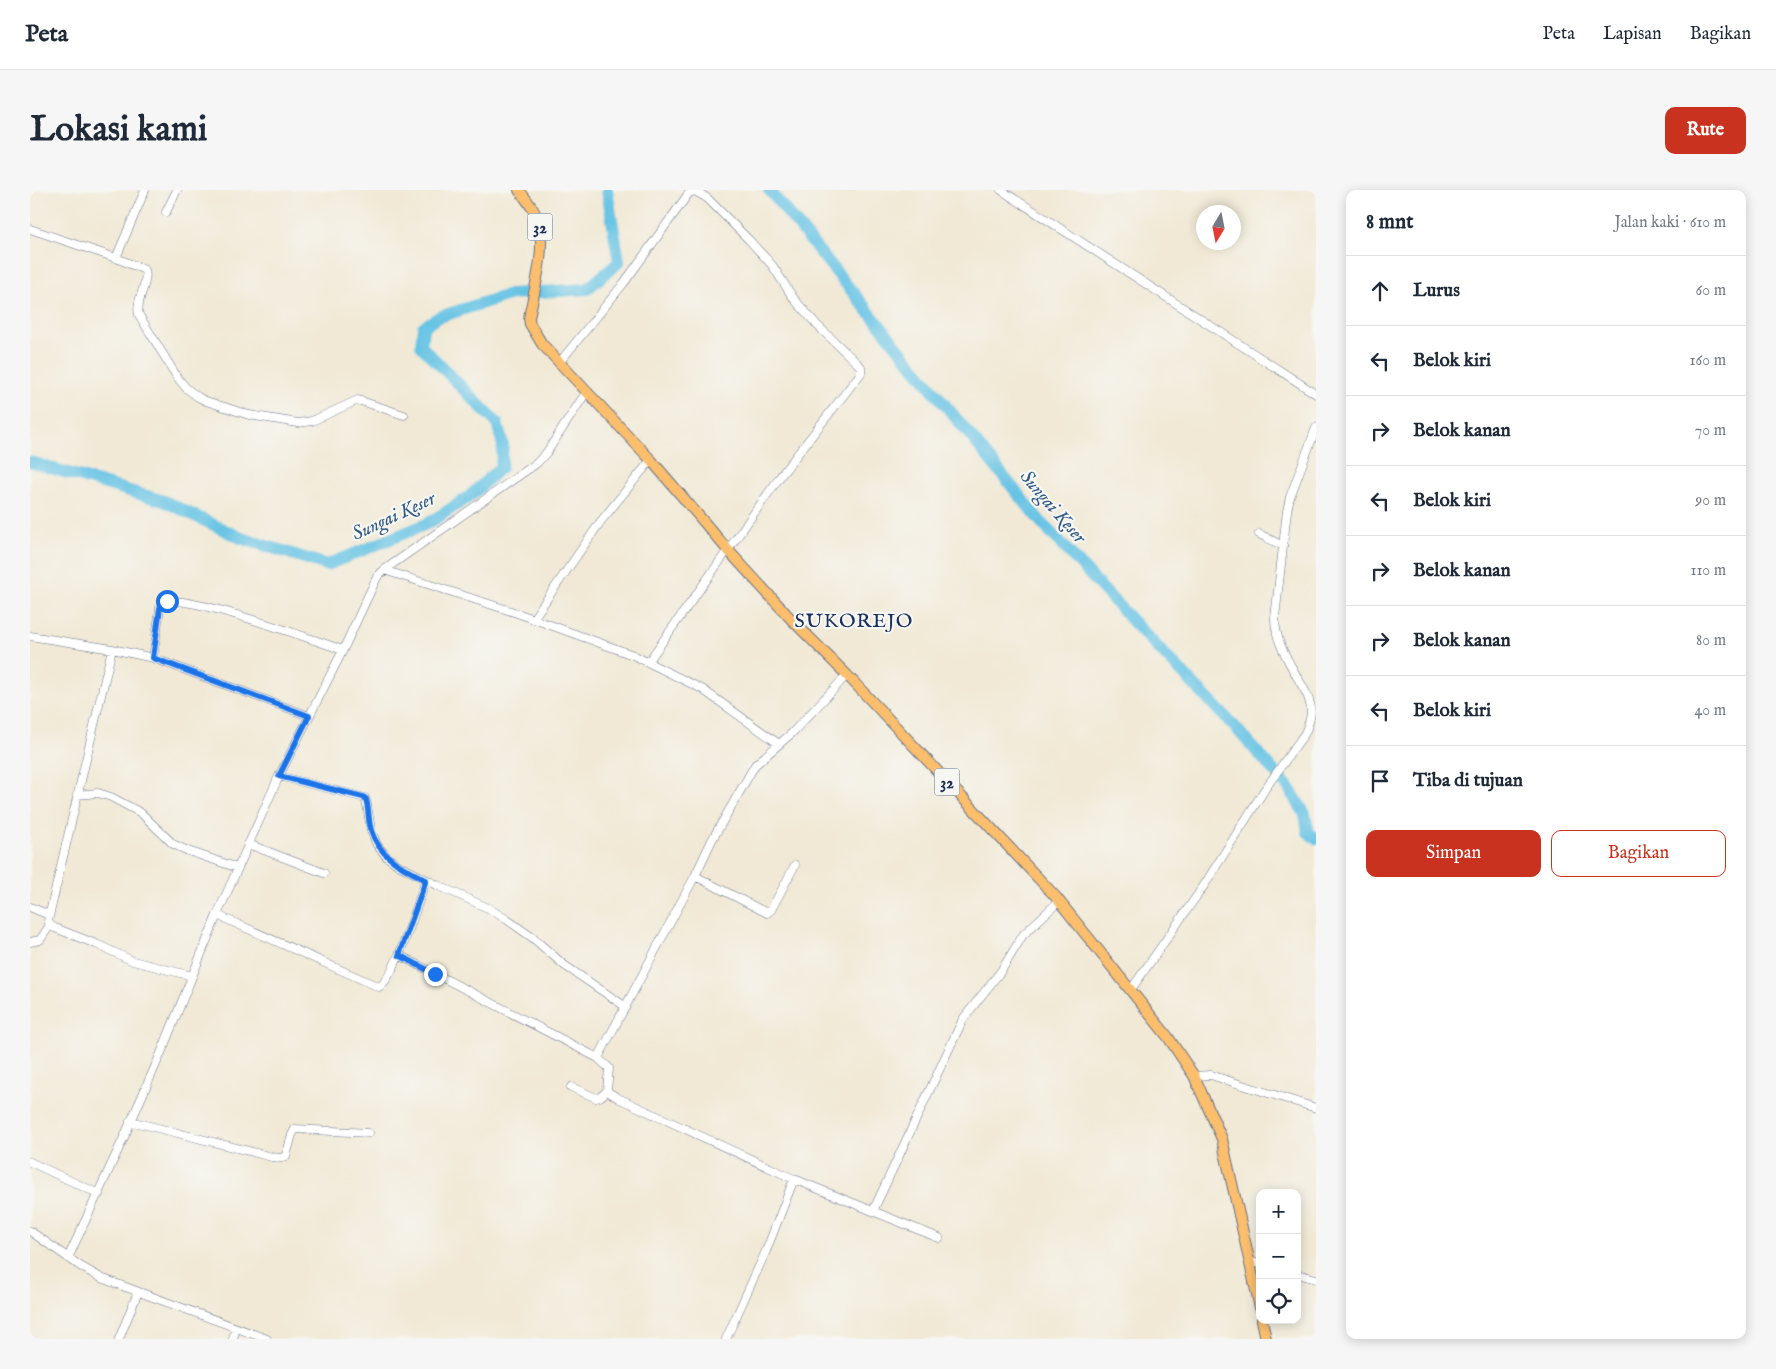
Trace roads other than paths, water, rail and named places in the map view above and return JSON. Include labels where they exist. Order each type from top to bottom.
[{"type":"highway","name":"32","points":[[519,190],[532,207],[538,220],[541,234],[538,270],[529,318],[530,324],[542,344],[651,460],[727,550],[790,619],[847,675],[1059,901],[1168,1037],[1194,1076],[1222,1139],[1255,1262],[1257,1279]]},
{"type":"highway","points":[[1263,1324],[1266,1339]]},
{"type":"street","points":[[116,258],[145,190]]},
{"type":"street","points":[[166,212],[177,190]]},
{"type":"street","points":[[1001,190],[1316,394]]},
{"type":"street","points":[[559,363],[624,283],[689,193],[695,191],[708,198],[772,265],[794,299],[818,326],[860,364],[862,372],[810,441],[782,474],[648,662]]},
{"type":"street","points":[[30,229],[116,258],[145,270],[146,276],[138,301],[139,315],[177,377],[198,397],[249,415],[298,423],[312,421],[358,400],[404,415]]},
{"type":"street","points":[[68,1258],[161,1052],[248,844],[279,776],[343,650],[370,588],[384,570],[537,462],[546,452],[587,391]]},
{"type":"street","points":[[1130,990],[1203,887],[1265,789],[1305,733],[1311,711],[1309,698],[1282,648],[1276,630],[1275,618],[1290,497],[1315,432]]},
{"type":"street","points":[[533,619],[601,521],[651,460]]},
{"type":"street","points":[[1259,534],[1283,546]]},
{"type":"street","points":[[384,570],[533,619],[648,662],[702,689],[779,744]]},
{"type":"street","points":[[153,658],[160,608],[162,603],[167,601],[190,603],[241,616],[343,650]]},
{"type":"street","points":[[30,636],[112,649],[153,658],[309,716]]},
{"type":"street","points":[[112,649],[77,795],[61,873],[48,921],[50,925],[128,959],[192,976]]},
{"type":"street","points":[[598,1058],[749,773],[760,758],[792,733],[847,675]]},
{"type":"street","points":[[1309,698],[1316,704]]},
{"type":"street","points":[[279,776],[365,798],[368,805],[371,830],[377,845],[387,856],[400,866],[426,880],[488,908],[506,919],[564,965],[626,1008]]},
{"type":"street","points":[[77,795],[98,793],[111,798],[141,814],[172,844],[238,868]]},
{"type":"street","points":[[248,844],[324,873]]},
{"type":"street","points":[[695,876],[767,913],[771,910],[795,865]]},
{"type":"street","points":[[217,915],[379,987],[385,982],[399,955],[426,880]]},
{"type":"street","points":[[873,1210],[963,1019],[1001,971],[1023,934],[1059,901]]},
{"type":"street","points":[[30,907],[49,915]]},
{"type":"street","points":[[30,942],[40,940],[50,925]]},
{"type":"street","points":[[399,955],[598,1058],[609,1068],[607,1091],[600,1098],[571,1087]]},
{"type":"street","points":[[1194,1076],[1212,1075],[1316,1108]]},
{"type":"street","points":[[607,1091],[618,1098],[794,1179],[939,1238]]},
{"type":"street","points":[[130,1121],[281,1158],[286,1156],[292,1132],[298,1128],[368,1132]]},
{"type":"street","points":[[30,1162],[98,1194]]},
{"type":"street","points":[[726,1339],[766,1251],[794,1179]]},
{"type":"street","points":[[30,1231],[97,1276],[267,1339]]},
{"type":"street","points":[[1301,1275],[1316,1279]]},
{"type":"street","points":[[119,1339],[138,1292]]},
{"type":"street","points":[[232,1339],[236,1328]]},
{"type":"waterway","name":"Sungai Keser","points":[[30,462],[164,501],[241,538],[327,565],[429,523],[470,496],[501,467],[503,445],[497,423],[421,346],[423,327],[439,317],[511,294],[587,289],[619,262],[607,190]]},
{"type":"waterway","name":"Sungai Keser","points":[[769,190],[1041,522],[1138,627],[1235,727],[1289,788],[1305,814],[1308,832],[1316,839]]},
{"type":"district","name":"SUKOREJO","points":[[854,620]]}]
